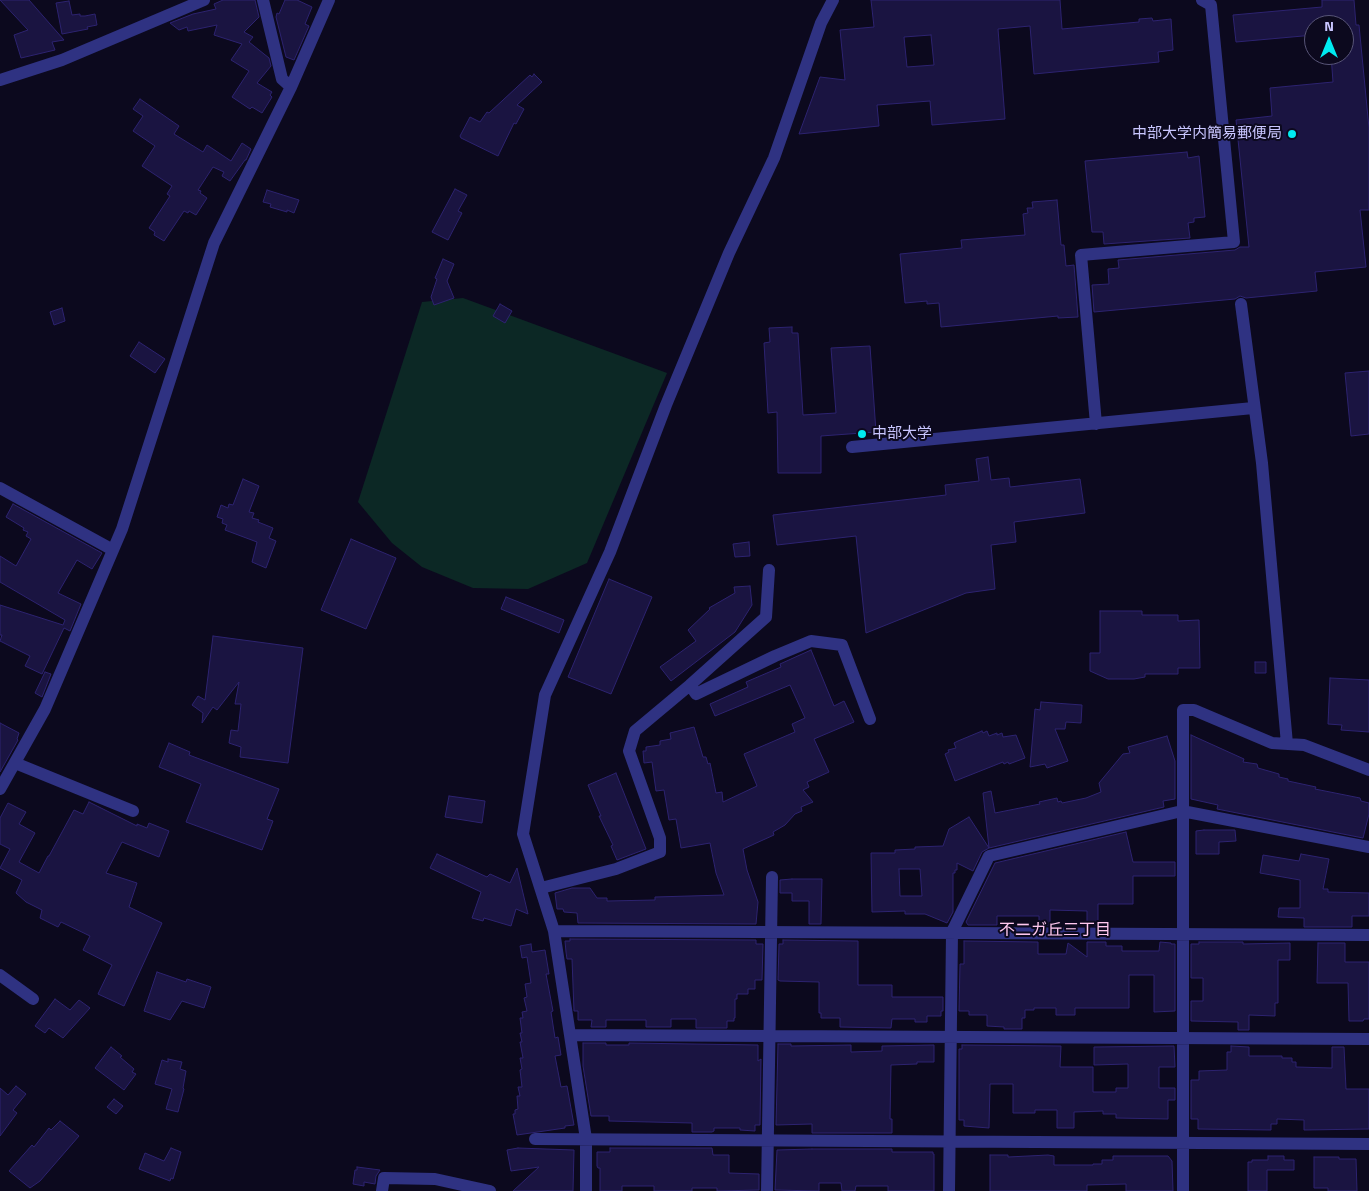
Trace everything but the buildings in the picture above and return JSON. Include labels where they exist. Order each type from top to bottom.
[{"type":"street","points":[[0,80],[62,60],[204,0]]},
{"type":"street","points":[[263,0],[282,79],[291,88]]},
{"type":"street","points":[[0,789],[45,709],[122,529],[214,243],[291,88],[329,0]]},
{"type":"street","points":[[586,1191],[586,1139],[554,931],[542,888],[534,870],[523,834],[545,696],[610,552],[666,405],[729,253],[774,158],[821,23],[833,0]]},
{"type":"street","points":[[1096,424],[1080,255],[1234,242],[1211,5],[1202,0]]},
{"type":"street","points":[[1241,304],[1253,408],[1262,463],[1287,744]]},
{"type":"street","points":[[852,447],[1253,408]]},
{"type":"street","points":[[0,488],[113,550]]},
{"type":"street","points":[[542,888],[616,869],[660,852],[660,838],[629,751],[635,731],[690,685],[766,616],[769,570]]},
{"type":"street","points":[[690,685],[696,694],[811,641],[842,645],[870,719]]},
{"type":"street","points":[[1182,1191],[1183,710],[1194,710],[1272,743],[1304,745],[1369,770]]},
{"type":"street","points":[[15,763],[133,811]]},
{"type":"street","points":[[949,1191],[952,932],[988,856],[1182,811],[1369,847]]},
{"type":"street","points":[[766,1191],[772,877]]},
{"type":"street","points":[[554,931],[1369,935]]},
{"type":"street","points":[[0,975],[33,999]]},
{"type":"street","points":[[571,1035],[1369,1039]]},
{"type":"street","points":[[535,1139],[1369,1144]]},
{"type":"street","points":[[382,1191],[384,1178],[435,1179],[490,1191]]},
{"type":"green space","points":[[463,298],[667,373],[587,563],[528,589],[473,588],[422,567],[392,543],[358,502],[422,302]]},
{"type":"place","name":"中部大学内簡易郵便局","points":[[1292,134]]},
{"type":"place","name":"中部大学","points":[[862,434]]},
{"type":"district","name":"不二ガ丘三丁目","points":[[1055,931]]}]
